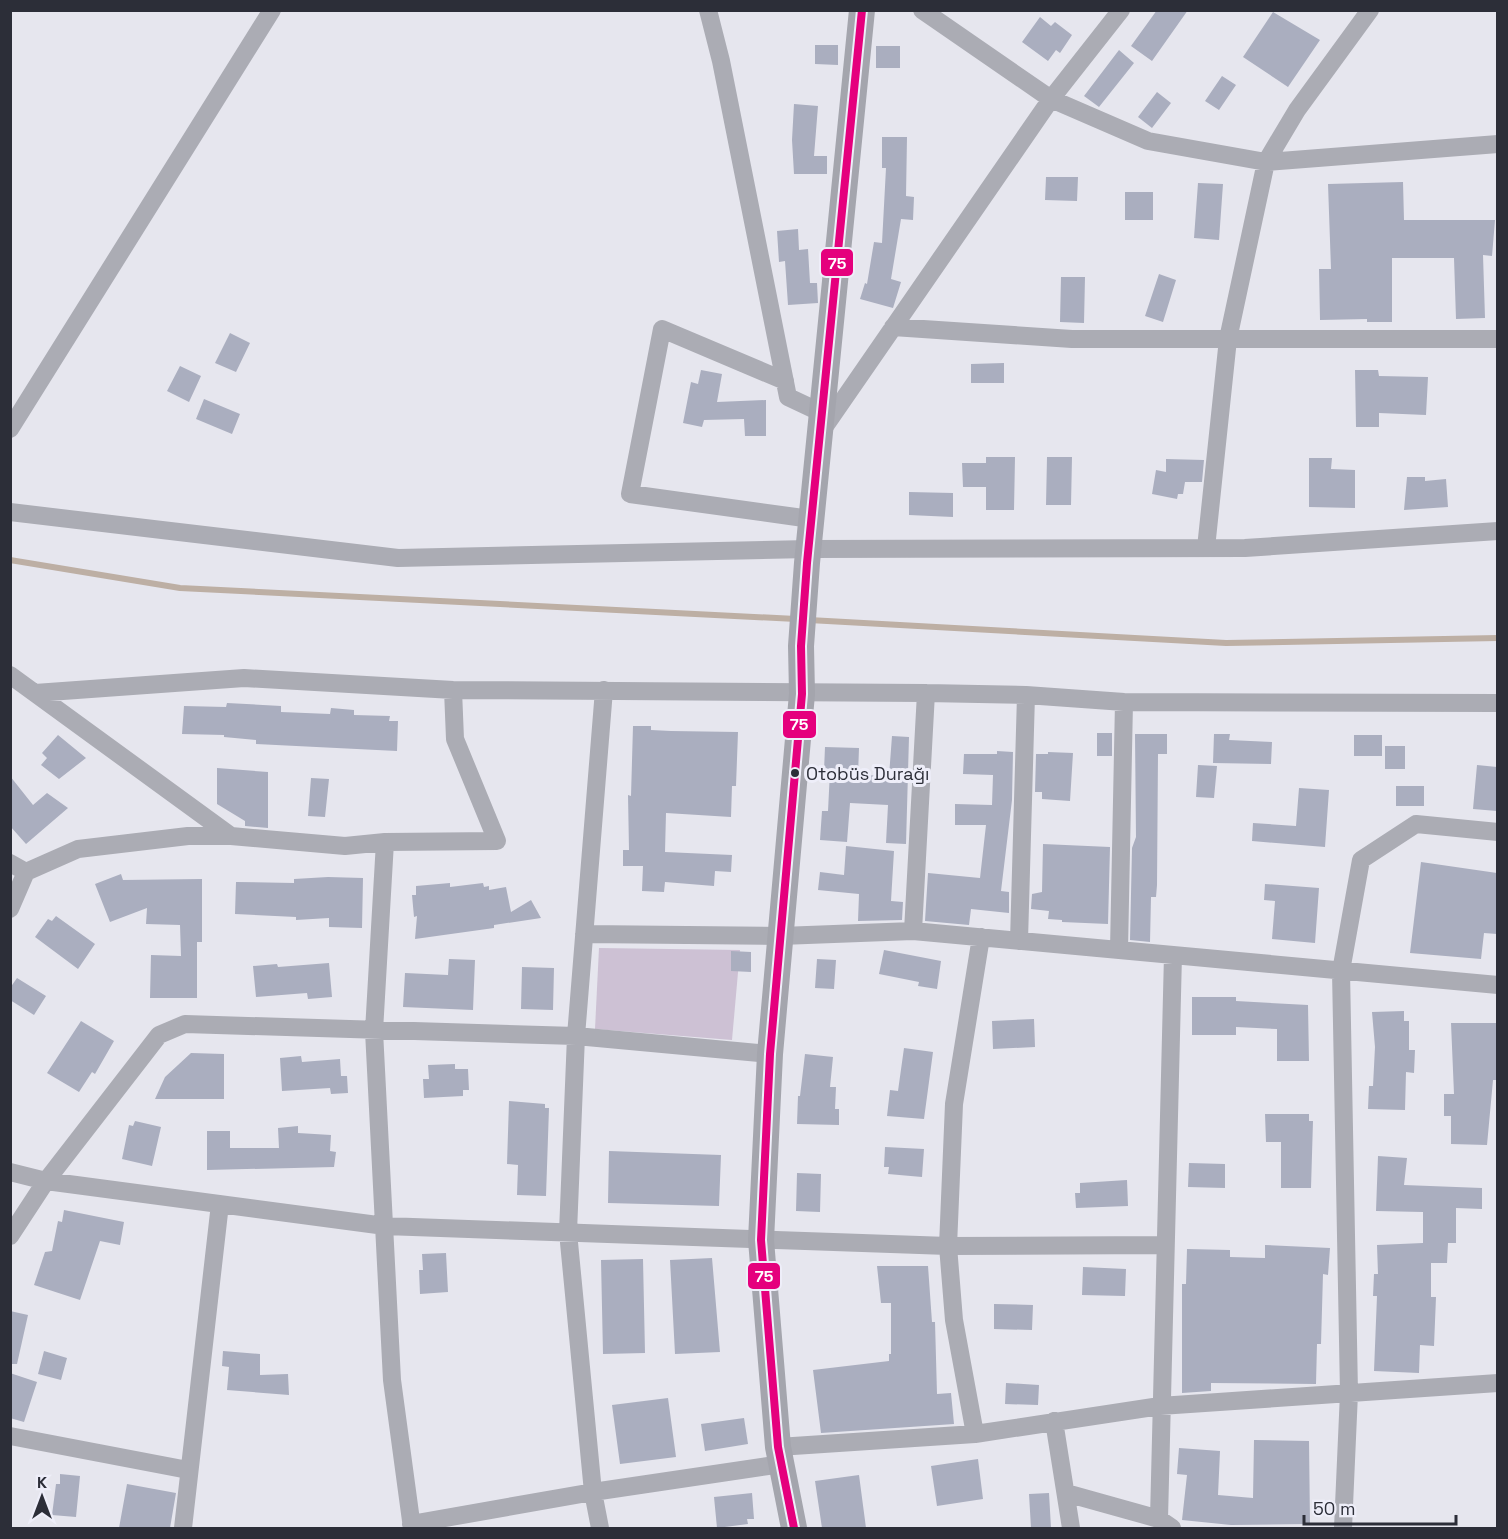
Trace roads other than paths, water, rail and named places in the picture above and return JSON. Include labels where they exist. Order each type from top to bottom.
[{"type":"street","points":[[10,429],[272,10]]},
{"type":"street","points":[[708,10],[721,61],[788,396],[821,423]]},
{"type":"street","points":[[794,1528],[780,1455],[761,1240],[770,1054],[802,694],[801,646],[808,556],[862,10]]},
{"type":"street","points":[[922,10],[1051,99],[1148,141],[1266,162],[1497,144]]},
{"type":"street","points":[[821,423],[893,327],[1051,99],[1121,10]]},
{"type":"street","points":[[1206,548],[1228,339],[1266,162],[1297,110],[1370,10]]},
{"type":"street","points":[[893,327],[1072,339],[1497,339]]},
{"type":"street","points":[[785,381],[662,329],[630,495],[812,519]]},
{"type":"street","points":[[10,512],[398,558],[808,556],[1245,548],[1497,531]]},
{"type":"street","points":[[10,675],[231,836]]},
{"type":"street","points":[[35,693],[244,678],[453,690],[926,693],[1026,695],[1124,702],[1497,703]]},
{"type":"street","points":[[10,909],[18,867],[78,849],[188,836],[231,836],[345,846],[385,842],[497,841],[455,739],[453,690]]},
{"type":"street","points":[[600,1528],[593,1492],[568,1232],[576,1036],[604,690]]},
{"type":"street","points":[[913,931],[926,693]]},
{"type":"street","points":[[1019,941],[1026,695]]},
{"type":"street","points":[[1119,950],[1124,702]]},
{"type":"street","points":[[1343,1528],[1349,1393],[1341,970],[1361,860],[1416,824],[1497,832]]},
{"type":"street","points":[[385,842],[374,1031],[392,1380],[411,1526],[780,1455],[975,1434],[1160,1406],[1497,1383]]},
{"type":"street","points":[[584,934],[781,936],[913,931],[1497,985]]},
{"type":"street","points":[[975,1434],[954,1320],[948,1246],[954,1104],[981,937]]},
{"type":"street","points":[[1066,1493],[1166,1524],[1160,1406],[1173,955]]},
{"type":"street","points":[[10,1236],[46,1181],[159,1035],[185,1024],[576,1036],[770,1054]]},
{"type":"street","points":[[10,1172],[46,1181],[385,1226],[948,1246],[1164,1245]]},
{"type":"street","points":[[183,1528],[220,1204]]},
{"type":"street","points":[[1054,1422],[1071,1528]]},
{"type":"street","points":[[10,1437],[188,1470]]},
{"type":"waterway","points":[[10,560],[180,588],[796,619]]},
{"type":"waterway","points":[[809,620],[1226,643],[1498,638]]},
{"type":"place","name":"Otobüs Durağı","points":[[795,773]]}]
